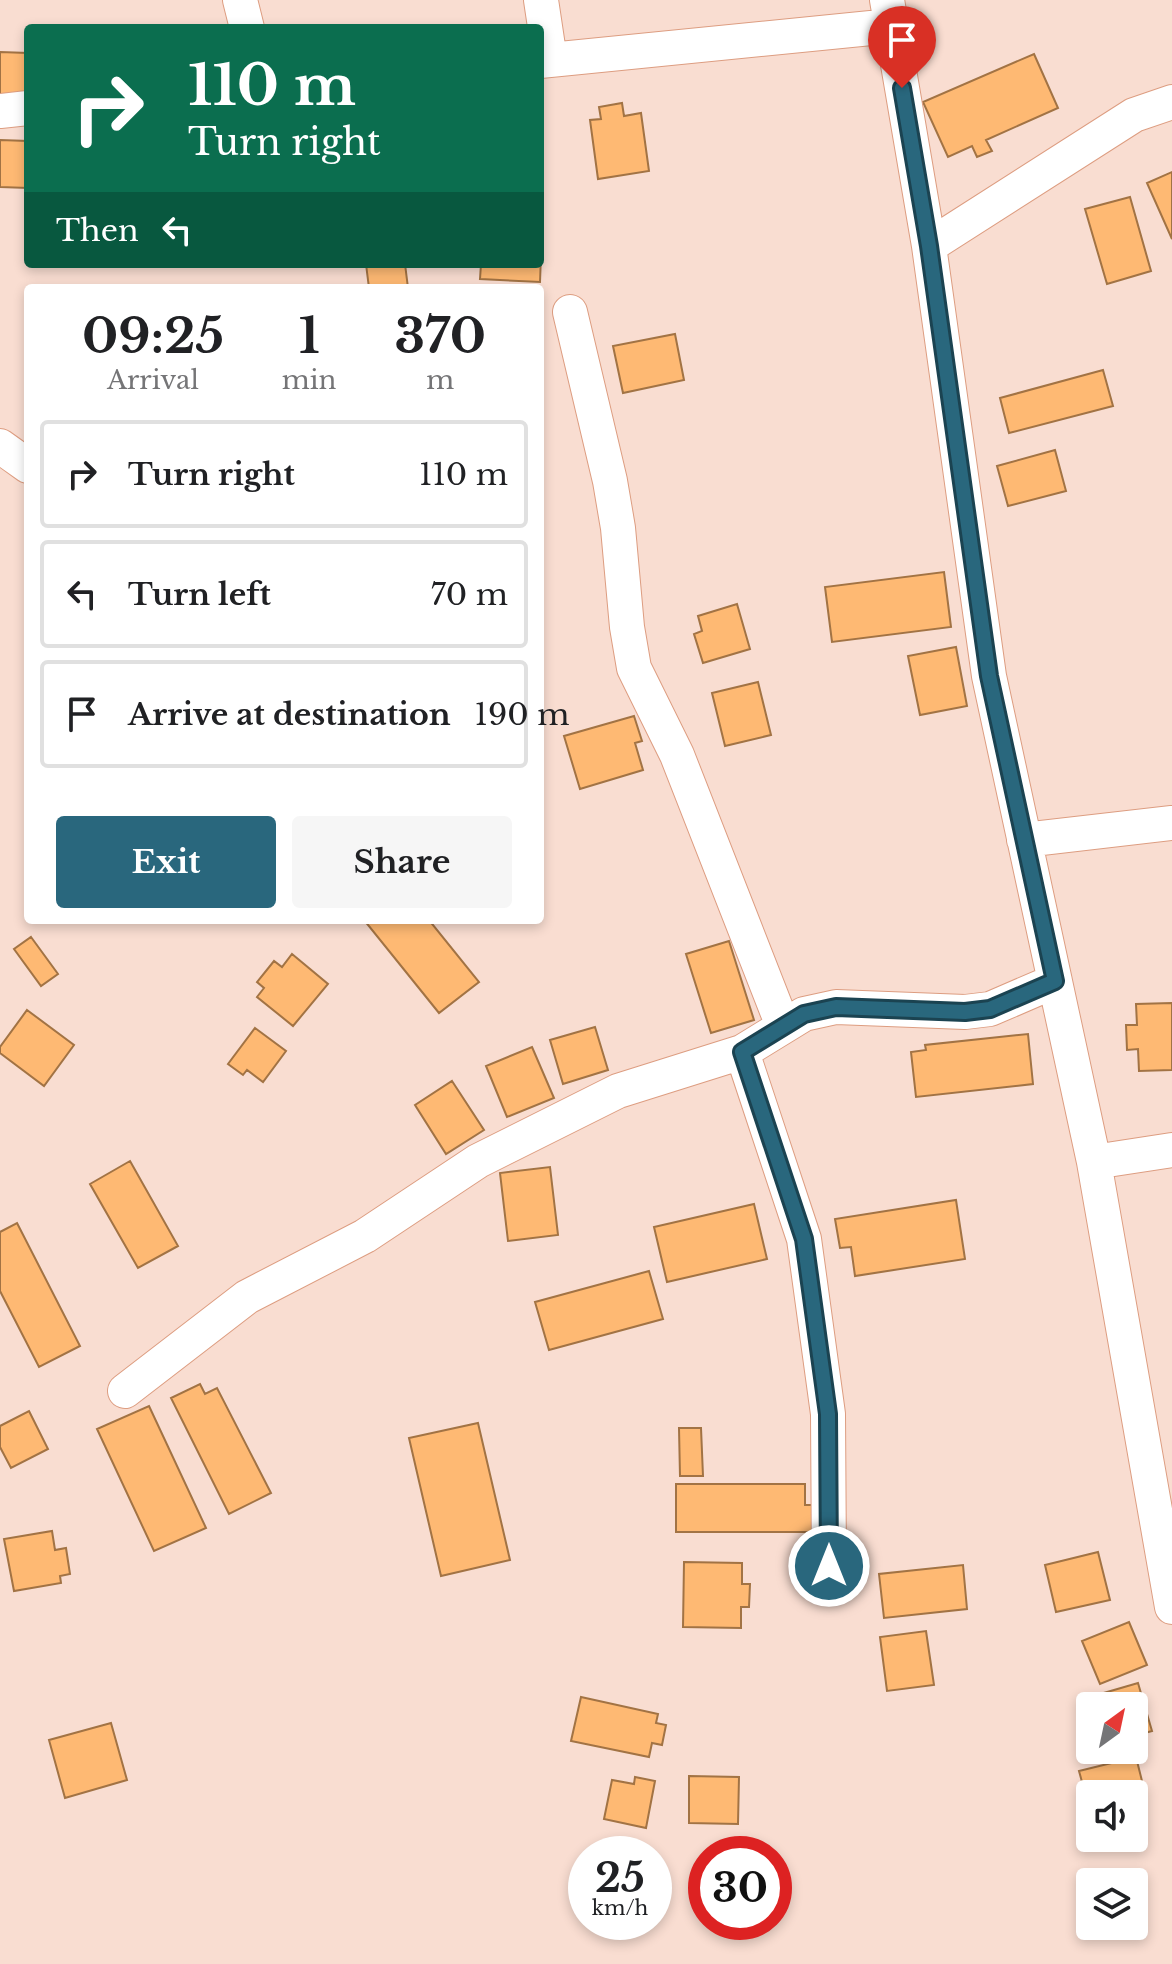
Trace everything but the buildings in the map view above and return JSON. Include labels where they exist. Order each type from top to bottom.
[{"type":"street","points":[[240,0],[246,24]]},
{"type":"street","points":[[541,0],[543,24]]},
{"type":"street","points":[[545,60],[889,13],[929,246],[989,676],[1094,1162],[1172,1607]]},
{"type":"street","points":[[929,246],[1134,115],[1172,102]]},
{"type":"street","points":[[0,111],[24,108]]},
{"type":"street","points":[[570,312],[610,481],[634,668],[677,755],[783,1026]]},
{"type":"street","points":[[0,446],[24,463]]},
{"type":"street","points":[[1024,840],[1172,823]]},
{"type":"street","points":[[125,1391],[247,1297],[365,1236],[478,1161],[618,1091],[742,1052],[804,1014],[836,1007],[965,1012],[990,1009],[1055,981]]},
{"type":"street","points":[[742,1052],[804,1239],[828,1414],[829,1566]]},
{"type":"street","points":[[1094,1162],[1172,1150]]},
{"type":"route","points":[[829,1566],[828,1414],[804,1239],[742,1052],[804,1014],[836,1007],[965,1012],[990,1009],[1055,981],[989,676],[929,246],[902,88]]}]
